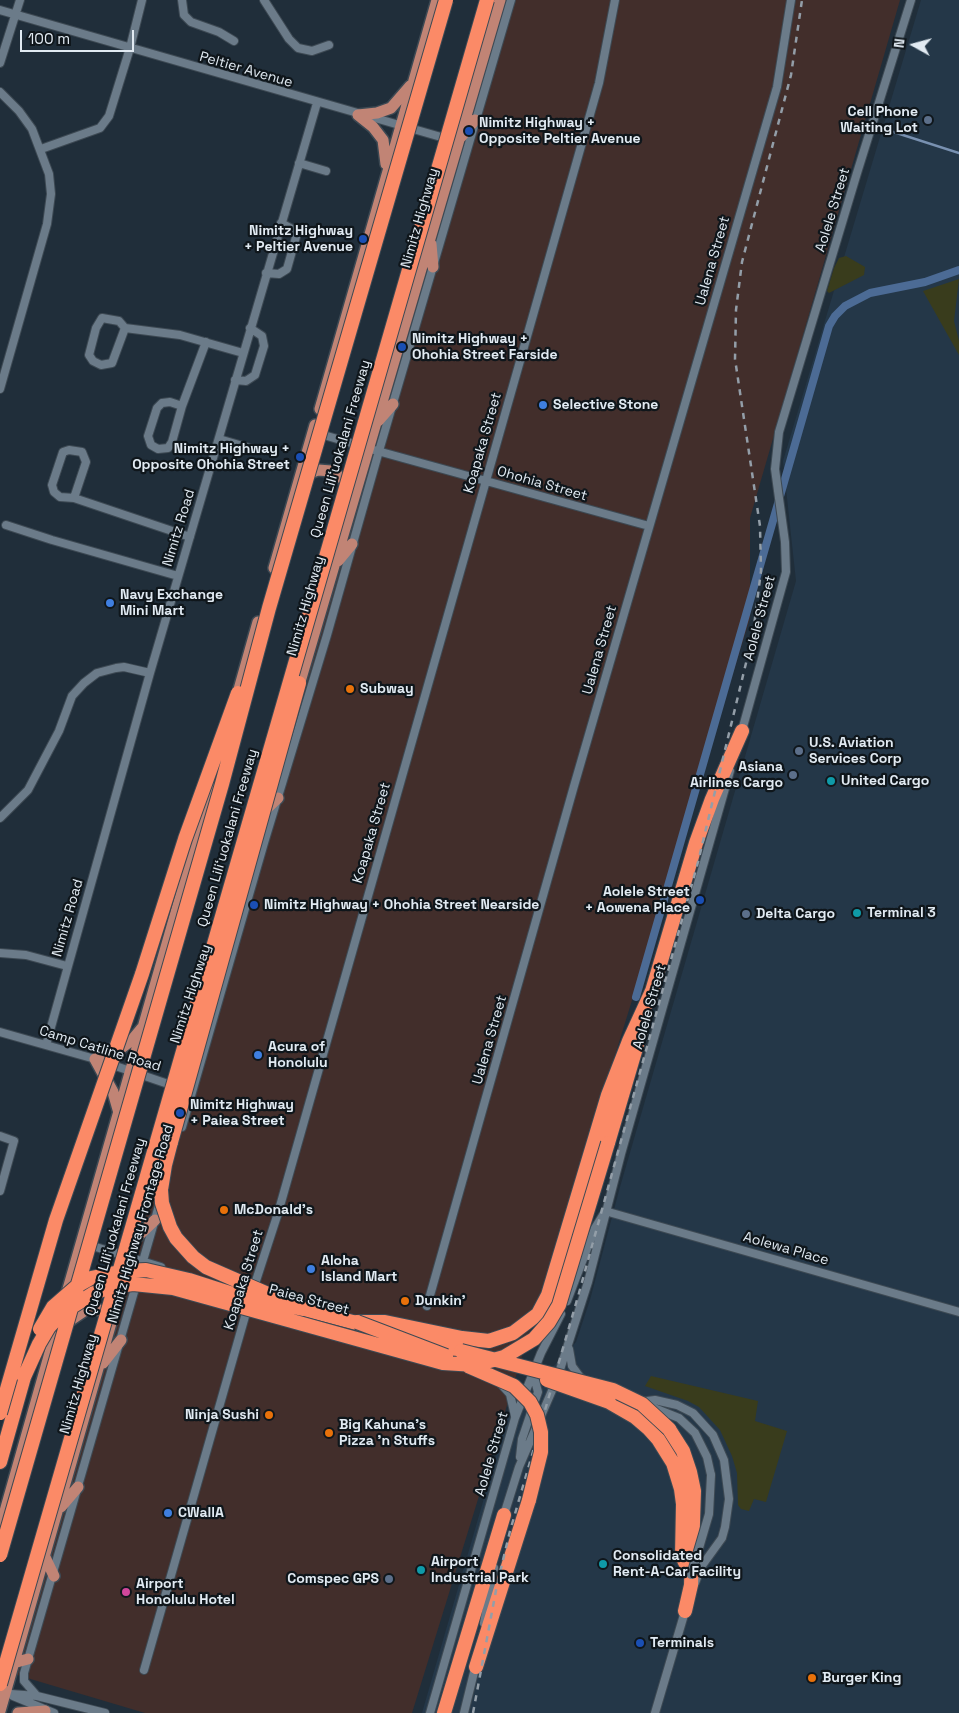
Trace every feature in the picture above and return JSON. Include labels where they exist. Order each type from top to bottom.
[{"type":"highway","name":"Queen Liliʻuokalani Freeway","points":[[0,1555],[222,784],[269,608],[446,0]]},
{"type":"highway","name":"Queen Liliʻuokalani Freeway","points":[[4,1690],[487,0]]},
{"type":"highway","points":[[303,1309],[206,1267],[184,1248],[170,1227],[165,1215],[162,1203],[162,1178],[278,764],[400,303]]},
{"type":"highway","points":[[0,1413],[56,1220],[142,974],[185,839],[269,608]]},
{"type":"highway","points":[[24,1377],[38,1344],[49,1327],[62,1313],[94,1293],[133,1284],[173,1288],[444,1363],[475,1365],[504,1357],[534,1339],[549,1322],[559,1305],[699,834],[742,731]]},
{"type":"highway","points":[[357,1322],[385,1322],[480,1341],[498,1339],[513,1333],[530,1322],[538,1314],[548,1295],[608,1095],[629,1041],[652,991]]},
{"type":"highway","points":[[0,1462],[36,1334],[53,1307],[77,1286],[91,1278],[107,1273],[146,1270],[189,1280],[242,1297],[357,1322],[459,1352],[609,1402],[635,1417],[649,1429],[666,1451],[680,1483],[683,1504],[682,1556],[691,1575]]},
{"type":"highway","points":[[357,1322],[506,1381],[521,1392],[530,1402],[537,1415],[541,1432],[541,1452],[529,1500],[476,1668]]},
{"type":"highway","points":[[459,1352],[569,1378],[628,1397],[658,1417],[683,1451],[690,1472],[695,1510],[691,1585],[685,1611]]},
{"type":"highway","points":[[435,1712],[464,1646],[504,1515]]},
{"type":"main road","points":[[0,1529],[437,0]]},
{"type":"main road","name":"Nimitz Highway","points":[[0,1711],[4,1690],[14,1664],[109,1334],[177,1086],[230,918],[350,511],[374,449],[375,424],[500,0]]},
{"type":"main road","points":[[358,115],[377,113],[391,108],[413,83]]},
{"type":"main road","points":[[358,115],[384,140],[387,171]]},
{"type":"main road","points":[[457,142],[475,120]]},
{"type":"main road","points":[[430,237],[433,267]]},
{"type":"main road","points":[[375,424],[393,404]]},
{"type":"main road","points":[[298,482],[304,475],[318,470],[337,474],[349,487],[351,498],[350,511]]},
{"type":"main road","points":[[333,567],[352,544]]},
{"type":"main road","points":[[261,814],[278,798]]},
{"type":"main road","points":[[230,918],[236,940]]},
{"type":"main road","points":[[120,1114],[113,1092],[95,1059],[119,1050],[132,1040],[145,1025]]},
{"type":"main road","points":[[181,1073],[203,1057]]},
{"type":"main road","points":[[135,1239],[155,1220]]},
{"type":"main road","points":[[56,1333],[80,1312],[97,1309],[107,1314],[109,1334]]},
{"type":"main road","points":[[99,1368],[121,1340]]},
{"type":"main road","points":[[58,1510],[78,1487]]},
{"type":"main road","points":[[45,1557],[54,1576]]},
{"type":"main road","points":[[14,1664],[28,1659]]},
{"type":"main road","points":[[18,1713],[49,1712]]},
{"type":"street","points":[[0,63],[20,0]]},
{"type":"street","points":[[41,149],[100,128],[109,116],[130,48],[142,0]]},
{"type":"street","points":[[182,0],[184,15],[191,22],[219,32],[234,41]]},
{"type":"street","points":[[264,0],[289,39],[298,48],[312,51],[329,45]]},
{"type":"street","name":"Nimitz Highway Frontage Road","points":[[37,1696],[24,1681],[24,1673],[54,1576],[236,940],[327,636],[352,544],[374,449],[393,404],[511,0]]},
{"type":"street","name":"Koapaka Street","points":[[144,1670],[251,1297],[278,1213],[599,83],[615,0]]},
{"type":"street","name":"Ualena Street","points":[[428,1306],[649,526],[777,87],[791,0]]},
{"type":"street","name":"Aolele Street","points":[[464,1713],[476,1668],[504,1515],[518,1467],[557,1379],[601,1238],[605,1211],[784,580],[786,554],[775,460],[779,432],[911,0]]},
{"type":"street","name":"Peltier Avenue","points":[[0,10],[358,115],[457,142]]},
{"type":"street","points":[[0,92],[19,111],[32,129],[49,174],[51,194],[47,224],[0,389]]},
{"type":"street","name":"Nimitz Road","points":[[46,1045],[150,673],[317,103]]},
{"type":"street","points":[[299,163],[326,171]]},
{"type":"street","points":[[266,273],[279,274],[287,269],[296,237],[292,229],[281,222]]},
{"type":"street","points":[[125,328],[112,362],[101,365],[93,361],[89,354],[96,328],[102,318],[119,321],[125,328],[180,335],[243,353]]},
{"type":"street","points":[[235,380],[246,381],[255,375],[264,346],[262,336],[250,328]]},
{"type":"street","points":[[182,406],[170,402],[162,403],[157,408],[148,436],[151,445],[158,449],[168,448],[172,442],[182,406],[206,342]]},
{"type":"street","name":"Ohohia Street","points":[[313,432],[649,526]]},
{"type":"street","points":[[219,439],[253,449]]},
{"type":"street","points":[[74,498],[86,462],[82,452],[68,450],[63,452],[52,484],[54,492],[60,497],[74,498],[190,537]]},
{"type":"street","points":[[6,524],[52,540],[155,571],[178,576]]},
{"type":"street","points":[[0,818],[28,790],[60,731],[72,696],[84,683],[97,673],[116,668],[124,667],[150,673]]},
{"type":"street","points":[[0,953],[26,954],[67,966]]},
{"type":"street","name":"Camp Catline Road","points":[[0,1032],[95,1059],[177,1086],[192,1093]]},
{"type":"street","points":[[0,1136],[14,1141],[0,1191]]},
{"type":"street","name":"Aolele Street","points":[[435,1712],[515,1418],[533,1373],[564,1309],[595,1228],[605,1211]]},
{"type":"street","name":"Aolewa Place","points":[[605,1211],[959,1312]]},
{"type":"street","name":"Paiea Street","points":[[82,1243],[251,1297],[638,1402]]},
{"type":"street","points":[[568,1344],[572,1366],[581,1380],[592,1389]]},
{"type":"street","points":[[459,1352],[486,1378],[505,1386],[514,1404],[515,1418]]},
{"type":"street","points":[[518,1467],[522,1439],[538,1392],[533,1373]]},
{"type":"street","points":[[638,1402],[655,1400],[693,1413],[713,1435],[727,1472],[729,1499],[722,1538],[702,1567],[685,1611],[654,1713]]},
{"type":"street","points":[[638,1402],[668,1412],[687,1424],[702,1444],[711,1475],[709,1514],[654,1713]]},
{"type":"street","points":[[4,1690],[105,1713]]},
{"type":"street","points":[[4,1690],[49,1712]]},
{"type":"shaded area","points":[[507,0],[900,0],[750,518],[750,618],[412,1713],[145,1713],[17,1675],[157,1177]]},
{"type":"shaded area","points":[[921,0],[959,0],[959,1713],[422,1713],[508,1415],[576,1342],[590,1300],[620,1187],[796,581],[783,461]]},
{"type":"green space","points":[[846,256],[865,267],[864,275],[829,293],[827,291],[834,268],[839,258]]},
{"type":"green space","points":[[959,279],[954,321],[959,341],[959,355],[923,291]]},
{"type":"green space","points":[[651,1376],[758,1401],[755,1421],[787,1431],[766,1502],[754,1499],[749,1511],[741,1509],[738,1505],[737,1473],[732,1456],[720,1430],[699,1407],[688,1401],[645,1386]]},
{"type":"waterway","points":[[878,127],[959,153]]},
{"type":"waterway","points":[[636,997],[829,326],[835,316],[845,306],[870,293],[925,282],[959,270]]},
{"type":"railway","points":[[473,1713],[497,1585],[510,1531],[579,1293],[698,862],[753,634],[761,571],[760,526],[735,359],[736,310],[742,262],[791,75],[802,0]]},
{"type":"place","name":"Cell Phone Waiting Lot","points":[[928,120]]},
{"type":"place","name":"Nimitz Highway + Opposite Peltier Avenue","points":[[469,131]]},
{"type":"place","name":"Nimitz Highway + Peltier Avenue","points":[[363,239]]},
{"type":"place","name":"Nimitz Highway + Ohohia Street Farside","points":[[402,347]]},
{"type":"place","name":"Selective Stone","points":[[543,405]]},
{"type":"place","name":"Nimitz Highway + Opposite Ohohia Street","points":[[300,457]]},
{"type":"place","name":"Navy Exchange Mini Mart","points":[[110,603]]},
{"type":"place","name":"Subway","points":[[350,689]]},
{"type":"place","name":"U.S. Aviation Services Corp","points":[[799,751]]},
{"type":"place","name":"Asiana Airlines Cargo","points":[[793,775]]},
{"type":"place","name":"United Cargo","points":[[831,781]]},
{"type":"place","name":"Aolele Street + Aowena Place","points":[[700,900]]},
{"type":"place","name":"Nimitz Highway + Ohohia Street Nearside","points":[[254,905]]},
{"type":"place","name":"Terminal 3","points":[[857,913]]},
{"type":"place","name":"Delta Cargo","points":[[746,914]]},
{"type":"place","name":"Acura of Honolulu","points":[[258,1055]]},
{"type":"place","name":"Nimitz Highway + Paiea Street","points":[[180,1113]]},
{"type":"place","name":"McDonald's","points":[[224,1210]]},
{"type":"place","name":"Aloha Island Mart","points":[[311,1269]]},
{"type":"place","name":"Dunkin'","points":[[405,1301]]},
{"type":"place","name":"Ninja Sushi","points":[[269,1415]]},
{"type":"place","name":"Big Kahuna's Pizza 'n Stuffs","points":[[329,1433]]},
{"type":"place","name":"CWallA","points":[[168,1513]]},
{"type":"place","name":"Consolidated Rent-A-Car Facility","points":[[603,1564]]},
{"type":"place","name":"Airport Industrial Park","points":[[421,1570]]},
{"type":"place","name":"Comspec GPS","points":[[389,1579]]},
{"type":"place","name":"Airport Honolulu Hotel","points":[[126,1592]]},
{"type":"place","name":"Terminals","points":[[640,1643]]},
{"type":"place","name":"Burger King","points":[[812,1678]]}]
